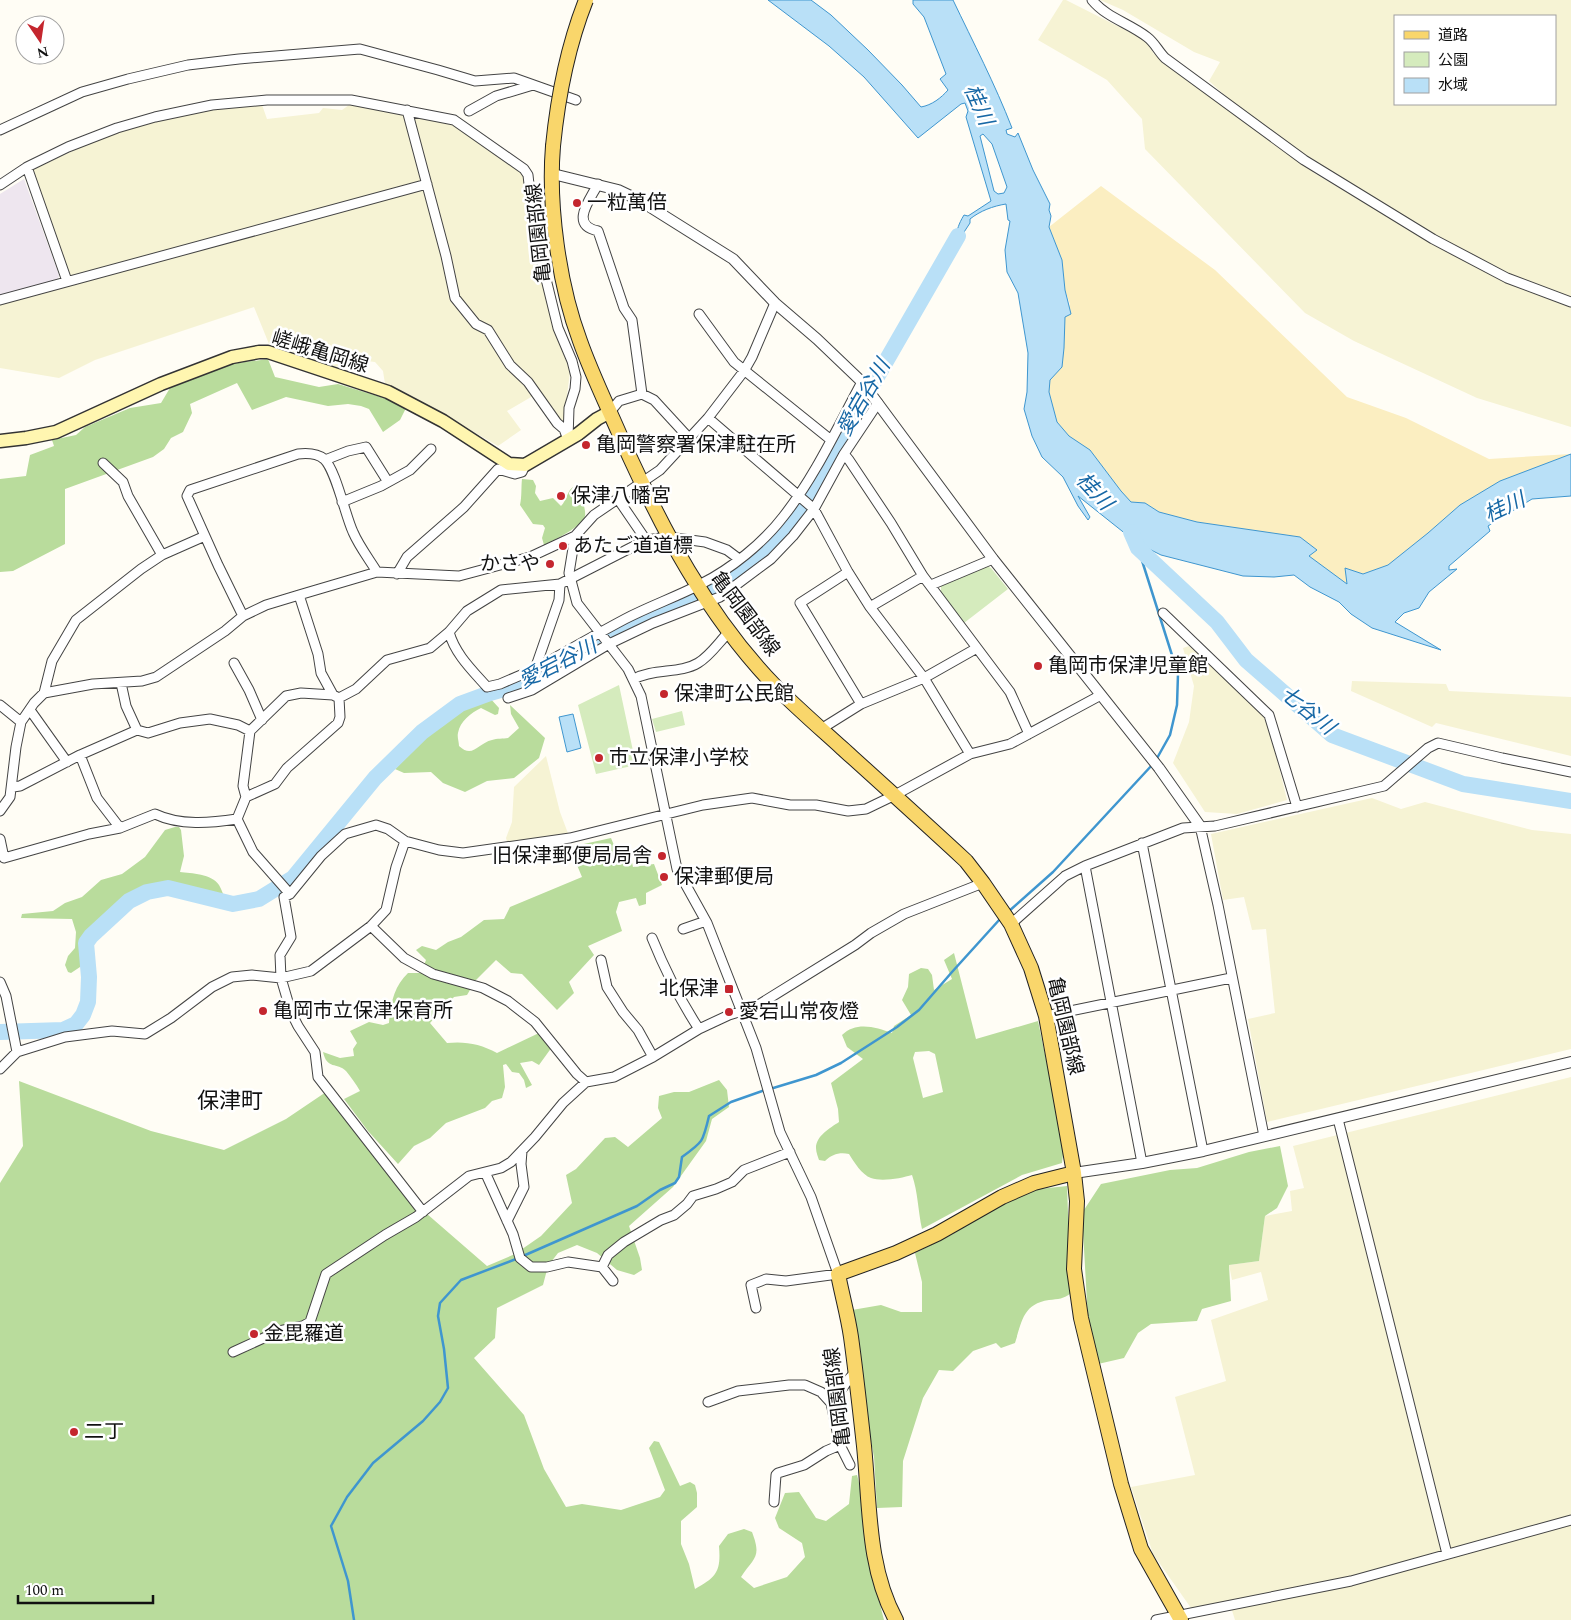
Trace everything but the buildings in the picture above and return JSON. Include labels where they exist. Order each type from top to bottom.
[{"type":"main road","name":"亀岡園部線","points":[[586,0],[576,25],[566,61],[553,146],[555,231],[563,281],[581,343],[641,482],[668,537],[702,594],[729,632],[776,687],[966,862],[1007,918],[1031,968],[1046,1016],[1074,1173],[1077,1201],[1074,1269],[1081,1318],[1121,1484],[1141,1549],[1180,1618]]},
{"type":"main road","name":"嵯峨亀岡線","points":[[0,441],[56,432],[161,384],[232,357],[268,352],[388,392],[422,410],[509,464],[525,465]]},
{"type":"main road","points":[[525,465],[568,439],[597,418],[610,412]]},
{"type":"main road","points":[[838,1274],[896,1253],[937,1234],[1002,1197],[1034,1183],[1074,1173]]},
{"type":"main road","name":"亀岡園部線","points":[[838,1274],[851,1335],[856,1372],[864,1448],[868,1519],[882,1590],[896,1620]]},
{"type":"street","points":[[1092,0],[1100,10],[1154,42],[1165,58],[1304,160],[1433,239],[1507,278],[1571,302]]},
{"type":"street","points":[[0,130],[82,92],[188,65],[360,49],[475,81],[514,78],[576,100]]},
{"type":"street","points":[[470,111],[496,96],[533,85]]},
{"type":"street","points":[[0,185],[27,167],[68,147],[117,128],[155,117],[212,106],[267,100],[351,100],[454,120],[524,169],[528,175],[534,230],[558,328],[572,361],[576,377],[575,389],[569,408],[568,439]]},
{"type":"street","points":[[407,110],[455,298],[476,324],[492,334],[510,365],[528,382],[557,423],[564,429],[568,439]]},
{"type":"street","points":[[27,167],[67,281]]},
{"type":"street","points":[[553,174],[618,190],[639,200],[733,258],[775,302],[863,383],[993,559],[1159,768],[1200,826],[1218,905],[1231,978],[1264,1136]]},
{"type":"street","points":[[0,300],[426,184]]},
{"type":"street","points":[[598,184],[582,214],[583,221],[590,229],[598,231],[624,308],[632,320],[642,394]]},
{"type":"street","points":[[44,693],[93,684],[142,681],[156,677],[225,631],[243,616],[266,605],[299,595],[377,572],[459,576],[530,557],[575,536],[594,515],[660,470],[708,418],[744,371],[752,357],[775,302]]},
{"type":"street","points":[[700,314],[734,362],[831,440]]},
{"type":"street","points":[[508,698],[532,690],[608,644],[669,616],[702,594],[724,571],[783,518],[800,497],[863,383]]},
{"type":"street","points":[[610,412],[619,401],[642,394],[654,400],[688,438]]},
{"type":"street","points":[[449,632],[458,653],[486,687],[500,684],[535,669],[600,634],[702,594],[720,597],[771,559],[793,536],[813,508],[876,400]]},
{"type":"street","points":[[708,418],[813,508],[848,572],[870,607],[924,678],[970,754]]},
{"type":"street","points":[[325,460],[348,451],[366,447],[388,482]]},
{"type":"street","points":[[342,502],[410,470],[431,449]]},
{"type":"street","points":[[243,616],[187,496],[190,490],[298,454],[317,455],[325,460],[332,472],[353,533],[377,572]]},
{"type":"street","points":[[844,454],[850,460],[886,515],[923,576],[1010,692],[1029,734]]},
{"type":"street","points":[[103,463],[123,482],[128,496],[162,555]]},
{"type":"street","points":[[397,574],[407,557],[464,507],[498,469],[515,474],[522,472],[525,465]]},
{"type":"street","points":[[618,499],[646,540]]},
{"type":"street","points":[[0,811],[10,797],[13,787],[16,747],[22,722],[44,693],[52,661],[76,620],[125,580],[162,555],[205,536]]},
{"type":"street","points":[[575,536],[569,566],[570,580],[577,603],[634,679],[641,696],[678,869],[706,921],[742,1011],[756,1048],[780,1132],[811,1198],[838,1274],[786,1281],[766,1279],[751,1285],[756,1308]]},
{"type":"street","points":[[288,893],[253,852],[237,819],[246,797],[243,786],[250,732],[286,696],[302,693],[336,697],[356,689],[387,660],[430,648],[449,632],[467,611],[501,590],[560,584],[646,540],[668,537],[714,544],[727,550],[739,559]]},
{"type":"street","points":[[931,585],[993,559]]},
{"type":"street","points":[[848,572],[800,603],[861,704]]},
{"type":"street","points":[[870,607],[923,576]]},
{"type":"street","points":[[535,669],[559,600],[560,584]]},
{"type":"street","points":[[246,797],[275,784],[287,768],[338,723],[340,708],[336,697],[321,672],[318,654],[299,595]]},
{"type":"street","points":[[1163,613],[1269,715],[1297,807]]},
{"type":"street","points":[[634,679],[643,674],[698,664],[729,632]]},
{"type":"street","points":[[821,729],[861,704],[924,678],[977,648]]},
{"type":"street","points":[[234,663],[249,690],[262,720]]},
{"type":"street","points":[[121,683],[126,706],[137,730]]},
{"type":"street","points":[[422,1212],[318,1078],[315,1052],[291,1012],[281,978],[280,955],[291,937],[284,898],[321,856],[345,834],[376,825],[388,829],[405,841],[438,850],[463,853],[570,838],[703,805],[752,798],[790,805],[816,805],[848,811],[866,809],[895,796],[970,754],[1010,744],[1102,695]]},
{"type":"street","points":[[0,705],[22,722]]},
{"type":"street","points":[[30,710],[66,762]]},
{"type":"street","points":[[13,787],[20,786],[80,755],[137,730],[148,733],[180,724],[210,719],[238,725],[250,732]]},
{"type":"street","points":[[1007,918],[1065,876],[1085,866],[1182,828],[1215,826],[1384,786],[1428,748],[1438,743],[1571,772]]},
{"type":"street","points":[[80,755],[97,798],[120,828]]},
{"type":"street","points":[[0,839],[2,859],[89,834],[120,828],[155,814],[171,820],[194,822],[216,822],[237,819]]},
{"type":"street","points":[[0,1069],[17,1052],[65,1037],[112,1031],[145,1034],[171,1018],[212,987],[232,977],[252,975],[281,978],[311,971],[371,926],[386,910],[396,868],[405,841]]},
{"type":"street","points":[[1142,843],[1204,1151]]},
{"type":"street","points":[[1085,866],[1142,1163]]},
{"type":"street","points":[[233,1352],[272,1334],[303,1326],[310,1322],[326,1274],[385,1235],[416,1218],[469,1176],[501,1168],[510,1162],[522,1151],[563,1103],[586,1082],[614,1077],[699,1029],[729,1014],[755,1006],[789,987],[871,933],[904,914],[983,883]]},
{"type":"street","points":[[683,929],[706,921]]},
{"type":"street","points":[[371,926],[404,958],[433,974],[483,988],[508,1002],[535,1022],[577,1074],[586,1082]]},
{"type":"street","points":[[652,938],[665,970],[699,1029]]},
{"type":"street","points":[[601,960],[608,987],[623,1012],[638,1030],[653,1056]]},
{"type":"street","points":[[1046,1016],[1231,978]]},
{"type":"street","points":[[0,982],[6,996],[17,1052]]},
{"type":"street","points":[[1074,1173],[1204,1151],[1571,1062]]},
{"type":"street","points":[[1338,1119],[1447,1554]]},
{"type":"street","points":[[508,1220],[524,1187],[521,1164],[522,1151]]},
{"type":"street","points":[[602,1267],[608,1255],[624,1242],[661,1220],[674,1215],[693,1196],[732,1182],[744,1170],[790,1152]]},
{"type":"street","points":[[485,1172],[508,1220],[520,1258],[530,1267],[568,1262],[602,1267],[613,1281]]},
{"type":"street","points":[[831,1403],[850,1377],[856,1372]]},
{"type":"street","points":[[708,1402],[738,1391],[805,1385],[821,1392],[831,1403],[840,1445],[850,1465]]},
{"type":"street","points":[[774,1502],[776,1476],[778,1473],[804,1465],[826,1451],[840,1445]]},
{"type":"street","points":[[1156,1620],[1180,1618],[1350,1580],[1571,1520]]},
{"type":"shaded area","points":[[1063,0],[1145,40],[1154,54],[1314,173],[1453,255],[1518,287],[1571,305],[1571,427],[1477,398],[1354,341],[1305,313],[1145,149],[1142,119],[1107,80],[1038,40]]},
{"type":"shaded area","points":[[1100,0],[1571,0],[1571,297],[1499,270],[1422,230],[1337,177],[1230,100],[1209,81],[1220,62],[1194,52],[1123,10]]},
{"type":"shaded area","points":[[261,102],[267,119],[319,113],[323,108],[342,110],[349,105],[448,119],[523,171],[529,224],[553,321],[570,372],[563,426],[538,393],[507,411],[521,430],[498,446],[406,393],[385,384],[383,371],[375,362],[342,358],[337,367],[269,344],[254,307],[95,360],[59,378],[0,368],[0,304],[67,284],[32,170],[94,141],[135,126],[185,113]]},
{"type":"shaded area","points":[[24,179],[59,275],[58,280],[0,296],[0,194]]},
{"type":"shaded area","points":[[1189,646],[1267,718],[1287,800],[1237,814],[1205,812],[1173,763],[1189,722],[1194,686],[1183,648]]},
{"type":"shaded area","points":[[1352,681],[1446,684],[1449,691],[1571,697],[1571,756],[1436,723],[1432,727],[1351,691]]},
{"type":"shaded area","points":[[546,756],[560,812],[569,836],[508,845],[506,838],[512,822],[514,787]]},
{"type":"shaded area","points":[[1372,798],[1401,809],[1425,802],[1532,830],[1571,834],[1571,1049],[1267,1122],[1248,1019],[1275,1013],[1266,929],[1252,930],[1244,897],[1223,900],[1211,834]]},
{"type":"shaded area","points":[[1571,1077],[1571,1620],[1235,1620],[1229,1601],[1191,1608],[1153,1554],[1131,1487],[1195,1475],[1175,1397],[1226,1381],[1211,1320],[1268,1300],[1261,1272],[1232,1280],[1229,1265],[1259,1261],[1265,1216],[1292,1211],[1290,1191],[1304,1188],[1293,1146]]},
{"type":"green space","points":[[268,359],[275,377],[319,387],[338,384],[397,402],[406,408],[400,420],[383,432],[369,409],[361,406],[348,404],[328,406],[286,397],[252,410],[237,383],[190,404],[192,413],[183,432],[171,438],[164,449],[153,457],[65,489],[65,544],[13,571],[0,572],[0,479],[26,476],[30,455],[54,446],[52,440],[76,435],[85,427],[130,408],[161,403],[170,388],[231,364]]},
{"type":"green space","points":[[522,479],[533,480],[536,486],[535,493],[540,501],[553,498],[561,506],[573,487],[581,490],[584,497],[585,516],[583,520],[567,533],[544,545],[542,538],[545,528],[543,525],[533,524],[520,505]]},
{"type":"green space","points":[[986,566],[991,568],[1008,589],[964,623],[941,592],[941,586]]},
{"type":"green space","points":[[619,685],[636,765],[596,774],[578,705]]},
{"type":"green space","points":[[489,697],[499,708],[498,714],[495,715],[481,708],[470,715],[459,729],[459,746],[464,750],[472,751],[487,742],[508,738],[519,728],[511,714],[510,705],[545,738],[539,758],[514,778],[487,781],[465,792],[443,783],[431,772],[404,773],[395,769],[444,720],[473,703]]},
{"type":"green space","points":[[682,711],[685,725],[656,732],[652,719]]},
{"type":"green space","points":[[179,827],[181,830],[184,856],[180,872],[201,875],[216,881],[226,900],[223,906],[219,907],[204,899],[185,898],[180,894],[163,892],[159,884],[155,884],[102,921],[83,943],[80,967],[71,973],[68,972],[65,965],[68,956],[75,948],[76,932],[72,919],[21,918],[22,914],[53,911],[65,903],[82,897],[101,880],[122,874],[145,857],[165,830]]},
{"type":"green space","points":[[611,838],[618,855],[631,858],[633,867],[654,864],[662,885],[646,893],[646,904],[639,906],[636,898],[619,902],[616,912],[622,931],[588,946],[594,955],[569,982],[574,993],[557,1010],[522,974],[511,973],[496,960],[476,980],[467,995],[454,997],[430,1023],[447,1043],[473,1044],[497,1053],[539,1033],[552,1047],[539,1065],[532,1061],[520,1063],[532,1085],[526,1088],[524,1080],[519,1073],[512,1072],[506,1064],[503,1065],[505,1087],[502,1098],[492,1101],[485,1108],[446,1123],[430,1138],[414,1146],[398,1164],[368,1131],[344,1099],[360,1091],[355,1083],[343,1068],[330,1064],[323,1052],[340,1058],[354,1056],[353,1049],[357,1043],[350,1031],[369,1022],[383,1025],[389,1023],[390,1009],[399,984],[408,973],[421,973],[426,960],[416,950],[422,946],[436,950],[448,942],[461,937],[484,920],[504,919],[510,907],[582,877],[574,858],[556,864],[552,851]]},
{"type":"green space","points":[[954,953],[976,1039],[1038,1021],[1064,1146],[1062,1163],[1022,1175],[922,1229],[916,1188],[912,1175],[886,1180],[871,1178],[861,1171],[849,1154],[839,1153],[825,1161],[819,1160],[816,1148],[821,1136],[839,1122],[838,1109],[831,1083],[863,1059],[847,1047],[842,1035],[853,1028],[866,1026],[892,1033],[894,1026],[911,1015],[902,1000],[908,987],[909,974],[921,968],[928,969],[932,975],[934,990],[952,979],[944,960]],"holes":[[[929,1051],[935,1054],[943,1092],[923,1098],[913,1058],[915,1052]]]},
{"type":"green space","points":[[719,1080],[727,1090],[729,1107],[712,1119],[706,1141],[673,1187],[629,1226],[642,1270],[634,1275],[617,1270],[597,1253],[577,1245],[558,1253],[548,1266],[543,1285],[497,1308],[495,1338],[474,1358],[524,1415],[544,1469],[566,1507],[582,1504],[621,1510],[660,1497],[665,1490],[649,1448],[654,1441],[659,1442],[680,1486],[690,1482],[695,1485],[697,1493],[697,1507],[681,1521],[681,1544],[689,1564],[695,1589],[713,1577],[716,1572],[719,1562],[719,1546],[728,1534],[744,1529],[752,1532],[756,1552],[753,1561],[741,1577],[754,1588],[787,1577],[805,1557],[802,1543],[779,1528],[775,1518],[785,1493],[799,1492],[816,1518],[826,1521],[849,1504],[852,1476],[857,1475],[861,1493],[865,1537],[884,1620],[0,1620],[0,1183],[23,1146],[19,1081],[151,1131],[224,1150],[286,1119],[326,1092],[404,1194],[487,1266],[515,1254],[541,1236],[572,1203],[566,1175],[576,1169],[605,1138],[615,1137],[628,1147],[662,1118],[658,1108],[659,1096],[674,1092],[689,1092]]},
{"type":"green space","points":[[1280,1146],[1288,1186],[1277,1208],[1265,1216],[1259,1261],[1229,1265],[1231,1301],[1202,1309],[1197,1321],[1151,1324],[1138,1333],[1124,1358],[1098,1364],[1088,1320],[1082,1213],[1101,1184],[1170,1170],[1197,1168],[1249,1152]]},
{"type":"green space","points":[[1067,1186],[1071,1293],[1061,1298],[1034,1305],[1022,1321],[1015,1343],[1001,1348],[996,1343],[973,1351],[953,1371],[939,1370],[923,1398],[903,1461],[902,1507],[877,1508],[874,1457],[863,1399],[852,1310],[881,1305],[901,1312],[922,1312],[922,1282],[915,1253],[953,1234],[996,1206],[1039,1189]]},
{"type":"sand","points":[[1101,186],[1215,270],[1347,397],[1406,418],[1489,459],[1571,454],[1500,481],[1460,505],[1388,565],[1363,574],[1347,584],[1308,556],[1317,550],[1229,527],[1197,522],[1159,512],[1145,503],[1131,502],[1090,450],[1069,436],[1057,422],[1049,392],[1050,380],[1062,366],[1065,317],[1070,304],[1065,290],[1062,260],[1049,227]]},
{"type":"water","name":"桂川","points":[[768,0],[811,0],[831,15],[868,50],[921,107],[929,105],[948,90],[940,79],[946,74],[924,17],[913,4],[913,0],[953,0],[1012,128],[1006,130],[1007,134],[1015,137],[1018,133],[1033,170],[1050,204],[1051,216],[1049,227],[1062,260],[1065,290],[1071,314],[1065,317],[1062,367],[1050,380],[1049,392],[1057,422],[1069,436],[1090,450],[1131,502],[1145,503],[1159,512],[1197,522],[1300,537],[1317,550],[1309,556],[1347,584],[1345,568],[1363,574],[1388,565],[1460,505],[1500,481],[1571,454],[1571,496],[1532,499],[1488,526],[1490,531],[1449,566],[1449,570],[1457,569],[1429,592],[1419,608],[1404,613],[1395,622],[1441,650],[1372,628],[1351,614],[1339,602],[1310,587],[1294,575],[1274,577],[1243,576],[1161,555],[1149,549],[1182,581],[1182,587],[1155,565],[1127,535],[1078,496],[1090,517],[1088,520],[1078,506],[1063,477],[1042,457],[1032,436],[1024,409],[1027,392],[1028,353],[1018,293],[1007,272],[1005,250],[1010,221],[1008,220],[1006,204],[987,209],[970,219],[970,223],[949,255],[945,256],[964,215],[968,216],[991,201],[966,117],[968,111],[965,103],[961,104],[918,138],[864,77],[829,46]],"holes":[[[983,134],[992,144],[1007,187],[1004,193],[998,194],[994,191],[980,136]]]},
{"type":"water","points":[[573,714],[581,748],[567,752],[559,717]]},
{"type":"waterway","name":"愛宕谷川","points":[[0,1032],[63,1030],[76,1024],[83,1015],[88,1002],[89,977],[86,943],[91,936],[129,901],[147,892],[168,888],[233,904],[259,899],[293,878],[375,778],[422,732],[460,704],[530,682],[635,622],[717,587],[745,568],[795,516],[809,495],[958,236]]},
{"type":"waterway","name":"七谷川","points":[[1131,532],[1138,548],[1217,622],[1246,660],[1332,735],[1463,784],[1571,801]]},
{"type":"waterway","points":[[1138,548],[1178,674],[1177,705],[1170,735],[1156,760]]},
{"type":"waterway","points":[[1008,912],[1053,872],[1153,764]]},
{"type":"waterway","points":[[770,1089],[816,1075],[841,1063],[897,1027],[919,1010],[1000,919]]},
{"type":"waterway","points":[[523,1256],[637,1206],[660,1190],[675,1183],[679,1177],[682,1157],[701,1141],[709,1116],[731,1102],[765,1090]]},
{"type":"waterway","points":[[354,1620],[348,1581],[331,1526],[347,1497],[373,1463],[423,1421],[440,1402],[448,1388],[438,1316],[440,1303],[461,1280],[516,1259]]},
{"type":"place","name":"一粒萬倍","points":[[577,203]]},
{"type":"place","name":"亀岡警察署保津駐在所","points":[[586,445]]},
{"type":"place","name":"保津八幡宮","points":[[561,496]]},
{"type":"place","name":"あたご道道標","points":[[563,546]]},
{"type":"place","name":"かさや","points":[[550,564]]},
{"type":"place","name":"亀岡市保津児童館","points":[[1038,666]]},
{"type":"place","name":"保津町公民館","points":[[664,694]]},
{"type":"place","name":"市立保津小学校","points":[[599,758]]},
{"type":"place","name":"旧保津郵便局局舎","points":[[662,856]]},
{"type":"place","name":"保津郵便局","points":[[664,877]]},
{"type":"place","name":"北保津","points":[[729,989]]},
{"type":"place","name":"亀岡市立保津保育所","points":[[263,1011]]},
{"type":"place","name":"愛宕山常夜燈","points":[[729,1012]]},
{"type":"place","name":"金毘羅道","points":[[254,1334]]},
{"type":"place","name":"二丁","points":[[74,1432]]},
{"type":"district","name":"保津町","points":[[230,1101]]}]
